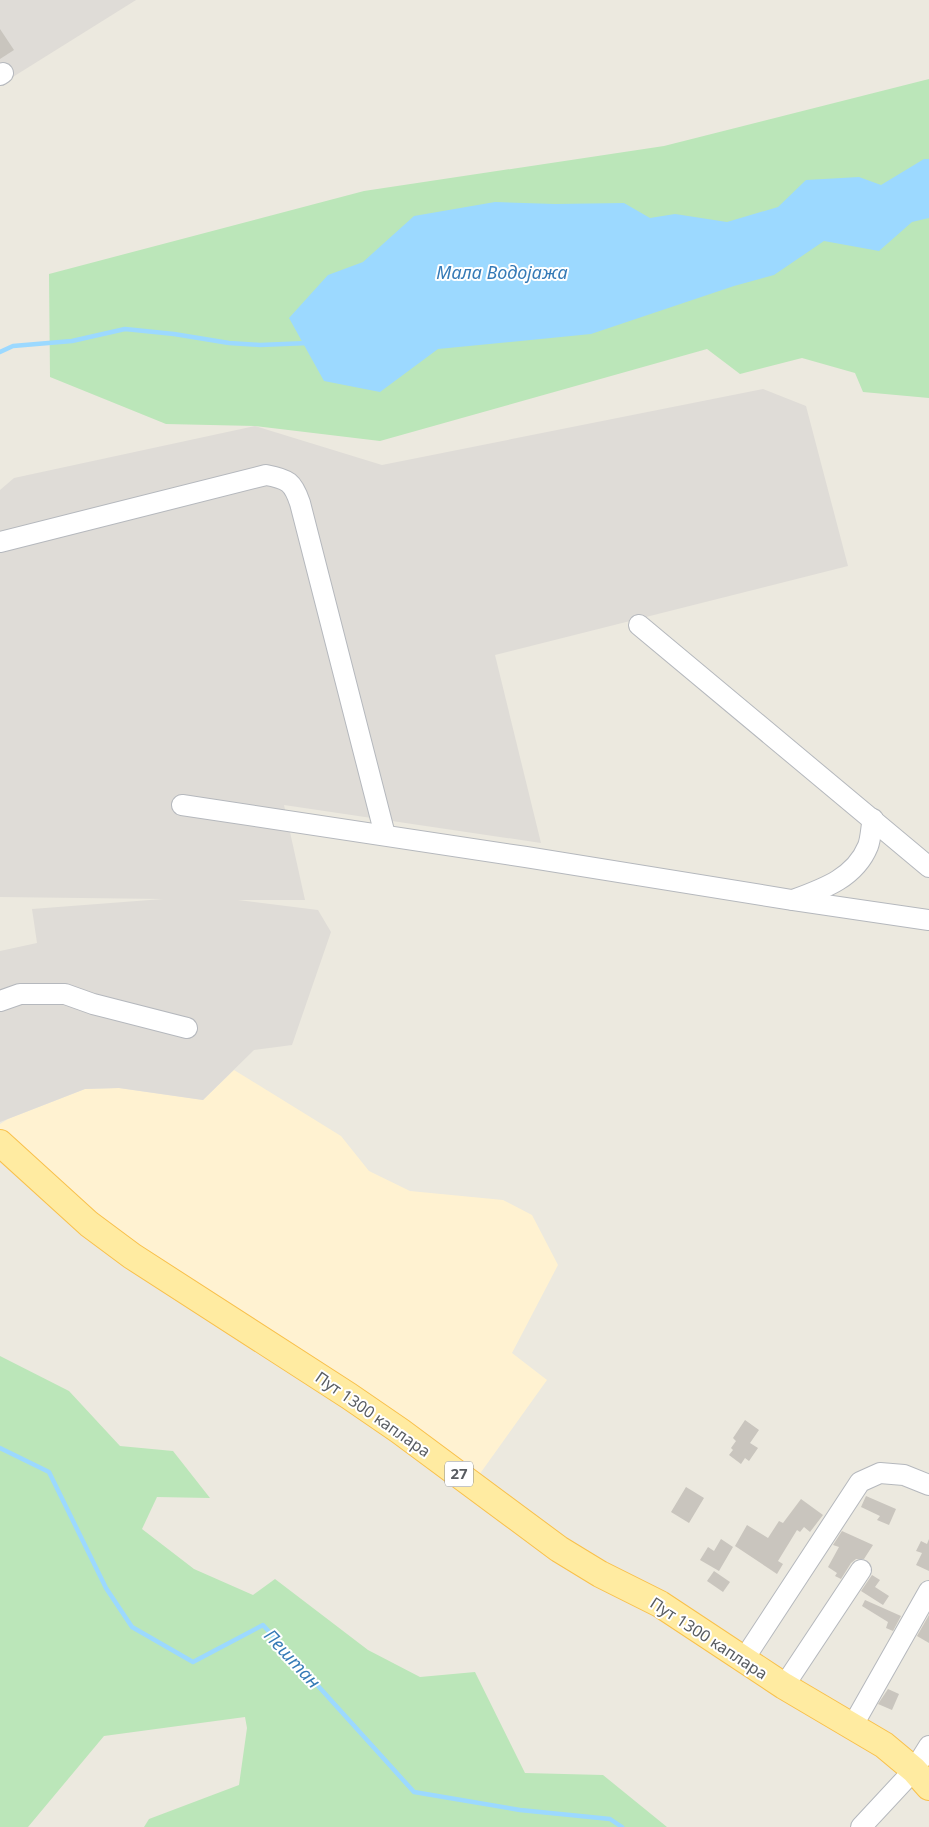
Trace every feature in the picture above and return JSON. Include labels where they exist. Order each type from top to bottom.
[{"type":"main road","name":"Пут 1300 каплара","points":[[0,1143],[89,1224],[132,1256],[393,1426],[559,1549],[600,1574],[660,1604],[784,1686],[884,1745],[921,1778]]},
{"type":"street","points":[[0,542],[266,475],[287,480],[295,489],[300,503],[385,835]]},
{"type":"street","points":[[639,625],[929,867]]},
{"type":"street","points":[[182,805],[929,920]]},
{"type":"street","points":[[792,900],[828,887],[853,870],[868,846],[872,819]]},
{"type":"street","points":[[0,1001],[20,994],[65,994],[94,1004],[187,1028]]},
{"type":"street","points":[[744,1659],[860,1482],[880,1473],[904,1475],[929,1486]]},
{"type":"street","points":[[784,1686],[861,1570]]},
{"type":"street","points":[[853,1726],[929,1590]]},
{"type":"street","points":[[861,1827],[921,1778],[929,1746]]},
{"type":"shaded area","points":[[0,0],[136,0],[0,85]]},
{"type":"shaded area","points":[[763,389],[806,406],[848,566],[495,655],[541,843],[284,805],[305,900],[238,900],[318,910],[331,932],[292,1045],[254,1050],[203,1100],[119,1088],[85,1089],[0,1122],[0,951],[37,943],[32,909],[163,899],[0,897],[0,490],[14,478],[255,426],[382,465]]},
{"type":"shaded area","points":[[234,1070],[341,1136],[369,1171],[410,1191],[503,1200],[532,1215],[558,1265],[512,1353],[547,1380],[479,1475],[230,1304],[151,1262],[0,1129],[0,1124],[8,1119],[85,1089],[119,1088],[203,1100]]},
{"type":"green space","points":[[929,79],[929,398],[863,392],[855,373],[802,358],[740,374],[707,349],[380,441],[255,426],[166,424],[50,377],[49,274],[364,191],[664,146]]},
{"type":"green space","points":[[0,1356],[69,1391],[120,1446],[173,1451],[210,1498],[157,1497],[142,1529],[194,1569],[253,1595],[275,1579],[368,1650],[420,1677],[475,1672],[525,1773],[603,1775],[667,1827],[144,1827],[149,1819],[239,1785],[247,1728],[245,1717],[104,1736],[28,1827],[0,1827]]},
{"type":"water","name":"Мала Водојажа","points":[[924,159],[929,159],[929,218],[912,222],[879,251],[824,241],[774,275],[734,286],[591,334],[438,349],[380,392],[324,381],[289,318],[328,275],[363,262],[414,216],[495,202],[555,204],[624,203],[650,218],[675,214],[727,222],[778,207],[806,180],[859,177],[881,185]]},
{"type":"building","points":[[0,29],[14,50],[0,59]]},
{"type":"building","points":[[745,1420],[759,1430],[750,1443],[758,1448],[749,1461],[745,1458],[741,1464],[729,1455],[736,1441],[733,1438]]},
{"type":"building","points":[[686,1487],[704,1498],[689,1523],[671,1512]]},
{"type":"building","points":[[866,1496],[896,1509],[889,1525],[877,1520],[880,1516],[861,1507]]},
{"type":"building","points":[[801,1499],[823,1515],[810,1532],[804,1527],[800,1532],[797,1530],[778,1561],[783,1564],[777,1574],[735,1546],[747,1525],[768,1538],[779,1521],[783,1523]]},
{"type":"building","points":[[842,1531],[873,1545],[864,1559],[856,1559],[851,1563],[841,1579],[835,1576],[837,1573],[828,1567],[839,1547],[833,1545]]},
{"type":"building","points":[[721,1539],[733,1547],[719,1571],[700,1560],[708,1547],[714,1551]]},
{"type":"building","points":[[929,1539],[929,1571],[916,1565],[922,1553],[916,1551],[921,1541],[927,1544]]},
{"type":"building","points":[[714,1571],[730,1582],[723,1592],[707,1581]]},
{"type":"building","points":[[872,1575],[880,1580],[875,1587],[889,1596],[883,1605],[861,1591]]},
{"type":"building","points":[[865,1600],[901,1616],[893,1631],[886,1628],[888,1622],[862,1606]]},
{"type":"building","points":[[929,1615],[929,1643],[917,1636]]},
{"type":"building","points":[[888,1689],[899,1694],[892,1710],[878,1704]]},
{"type":"waterway","points":[[0,352],[13,346],[72,341],[125,329],[174,334],[229,343],[260,345],[308,343]]},
{"type":"waterway","name":"Пештан","points":[[0,1448],[49,1472],[106,1588],[132,1627],[193,1662],[263,1625],[414,1792],[520,1810],[610,1819],[622,1827]]}]
